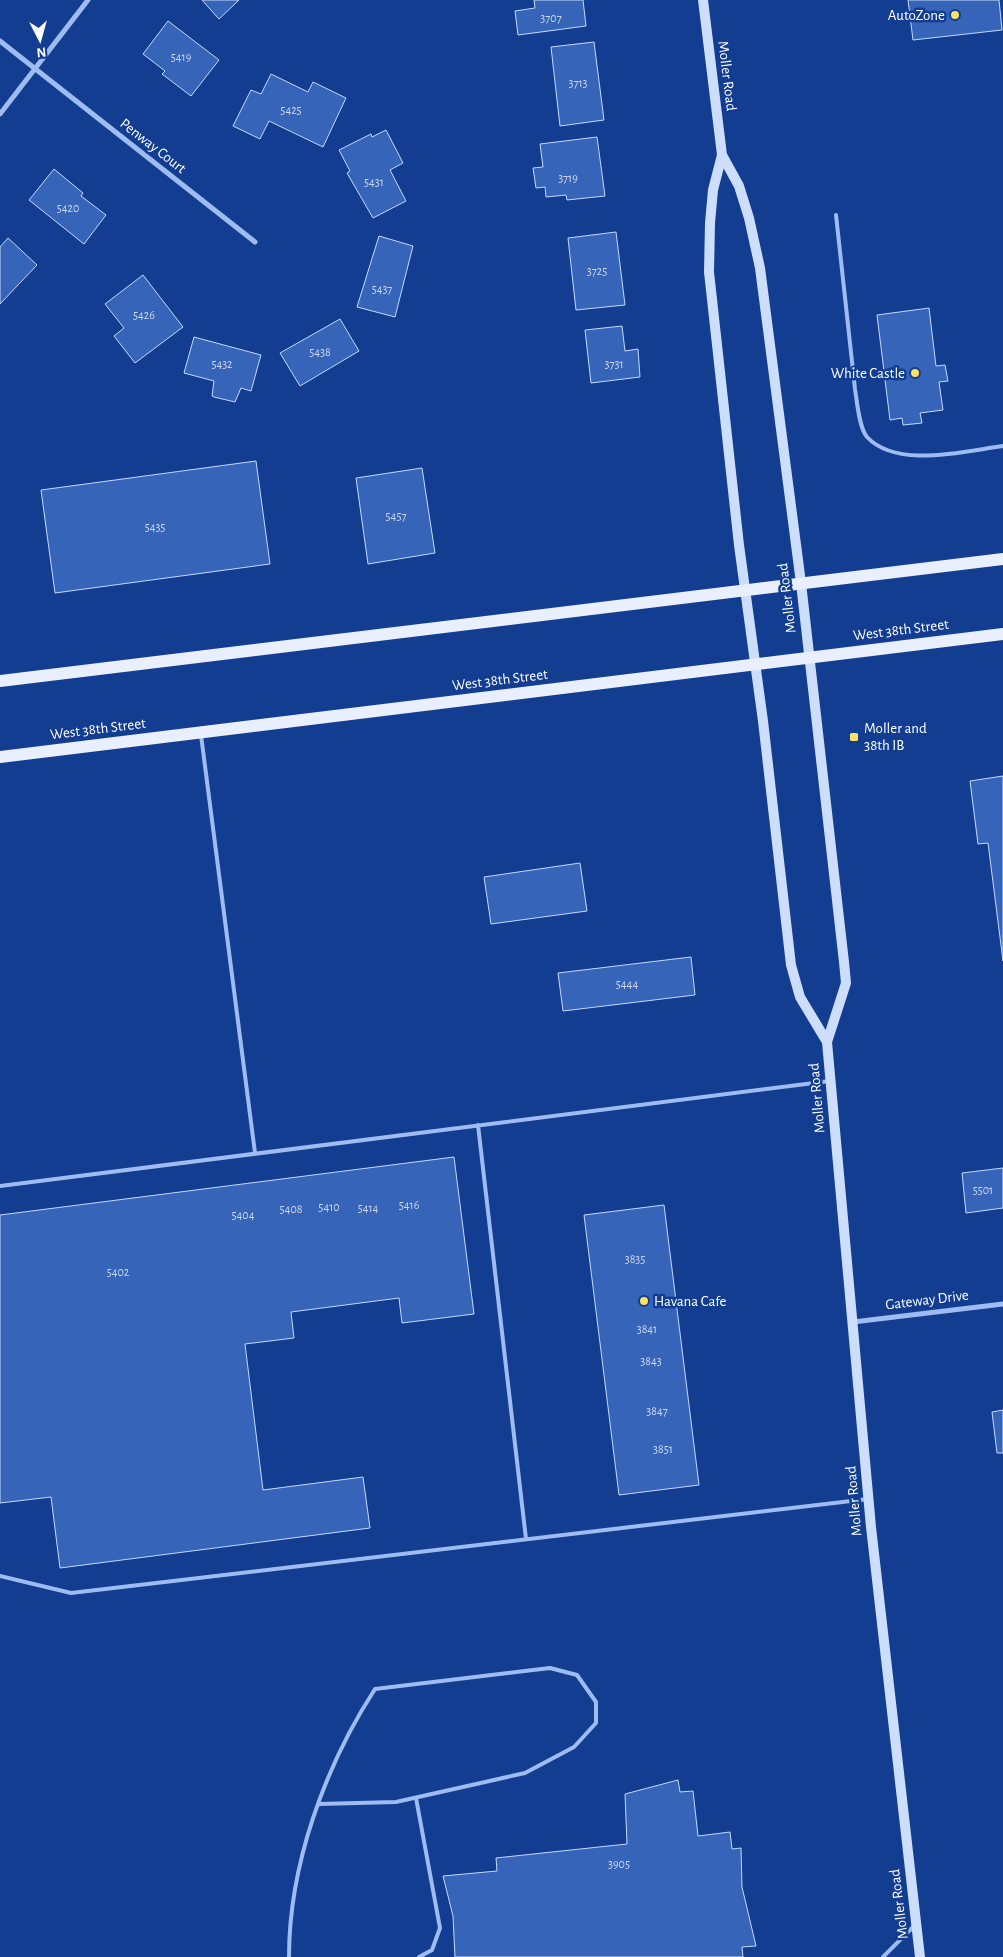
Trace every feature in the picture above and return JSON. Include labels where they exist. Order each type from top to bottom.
[{"type":"main road","name":"Moller Road","points":[[703,0],[722,155],[713,190],[709,272],[745,590],[756,665],[791,965],[800,997],[827,1042]]},
{"type":"main road","name":"Moller Road","points":[[722,155],[739,186],[749,218],[760,268],[801,583],[846,983],[827,1042],[868,1499],[920,1957]]},
{"type":"main road","points":[[0,681],[1003,558]]},
{"type":"main road","name":"West 38th Street","points":[[0,757],[1003,634]]},
{"type":"street","points":[[0,114],[88,0]]},
{"type":"street","name":"Penway Court","points":[[0,41],[255,242]]},
{"type":"street","name":"Gateway Drive","points":[[853,1322],[1003,1304]]},
{"type":"lane","points":[[836,215],[855,389],[859,415],[866,436],[887,450],[912,456],[1003,446]]},
{"type":"lane","points":[[200,733],[255,1153]]},
{"type":"lane","points":[[0,1186],[830,1081]]},
{"type":"lane","points":[[478,1125],[526,1539]]},
{"type":"lane","points":[[0,1576],[72,1593],[868,1499]]},
{"type":"lane","points":[[289,1957],[289,1932],[306,1839],[319,1804],[351,1726],[375,1689],[550,1668],[577,1675],[596,1702],[596,1723],[574,1747],[525,1773],[396,1802],[319,1804]]},
{"type":"lane","points":[[416,1798],[440,1928],[432,1950],[419,1957]]},
{"type":"lane","points":[[883,1957],[916,1924]]},
{"type":"building","points":[[202,0],[239,0],[219,19]]},
{"type":"building","points":[[534,0],[583,0],[586,26],[518,35],[515,11],[535,8]]},
{"type":"building","name":"AutoZone","points":[[908,0],[999,0],[1002,30],[913,40]]},
{"type":"building","points":[[168,21],[219,60],[191,96],[162,74],[165,71],[143,54]]},
{"type":"building","points":[[594,42],[604,120],[560,126],[551,47]]},
{"type":"building","points":[[271,74],[308,92],[313,82],[346,98],[323,147],[269,121],[260,139],[233,126],[251,90],[261,94]]},
{"type":"building","points":[[386,130],[403,163],[390,170],[406,201],[373,218],[347,173],[350,171],[339,150],[371,134],[372,137]]},
{"type":"building","points":[[597,137],[605,196],[567,200],[566,195],[546,197],[545,187],[536,188],[533,168],[543,167],[540,144]]},
{"type":"building","points":[[54,169],[83,193],[81,196],[106,215],[84,244],[29,200]]},
{"type":"building","points":[[616,232],[625,305],[576,310],[568,238]]},
{"type":"building","points":[[379,236],[413,246],[395,317],[357,307]]},
{"type":"building","points":[[8,238],[37,265],[0,304],[0,247]]},
{"type":"building","points":[[143,275],[183,327],[135,363],[114,336],[124,328],[105,304]]},
{"type":"building","name":"White Castle","points":[[929,308],[936,366],[945,365],[948,381],[939,382],[943,410],[920,413],[922,423],[903,425],[902,418],[890,420],[877,315]]},
{"type":"building","points":[[340,319],[359,351],[300,386],[280,353]]},
{"type":"building","points":[[622,326],[625,351],[638,349],[640,377],[591,383],[585,330]]},
{"type":"building","points":[[194,337],[261,355],[251,391],[241,388],[235,402],[214,397],[212,396],[214,381],[184,373]]},
{"type":"building","points":[[256,461],[270,564],[55,593],[41,490]]},
{"type":"building","points":[[422,468],[435,553],[368,564],[356,478]]},
{"type":"building","points":[[1003,776],[1003,961],[988,843],[978,844],[970,781]]},
{"type":"building","points":[[580,863],[587,911],[491,924],[484,877]]},
{"type":"building","points":[[691,957],[695,995],[563,1011],[558,973]]},
{"type":"building","points":[[454,1157],[474,1314],[402,1323],[399,1298],[291,1312],[294,1338],[245,1344],[263,1490],[363,1477],[370,1528],[60,1568],[51,1497],[0,1503],[0,1215]]},
{"type":"building","points":[[1003,1168],[1003,1208],[966,1213],[962,1173]]},
{"type":"building","points":[[664,1205],[699,1485],[619,1495],[584,1215]]},
{"type":"building","points":[[1003,1410],[1003,1453],[997,1453],[992,1412]]},
{"type":"building","points":[[678,1780],[680,1792],[693,1791],[698,1836],[730,1832],[732,1849],[741,1848],[742,1887],[756,1946],[742,1947],[743,1957],[455,1957],[453,1916],[443,1876],[497,1871],[496,1858],[627,1844],[625,1794]]},
{"type":"place","name":"AutoZone","points":[[955,15]]},
{"type":"place","name":"White Castle","points":[[915,373]]},
{"type":"place","name":"Moller and 38th IB","points":[[854,737]]},
{"type":"place","name":"Havana Cafe","points":[[644,1301]]}]
